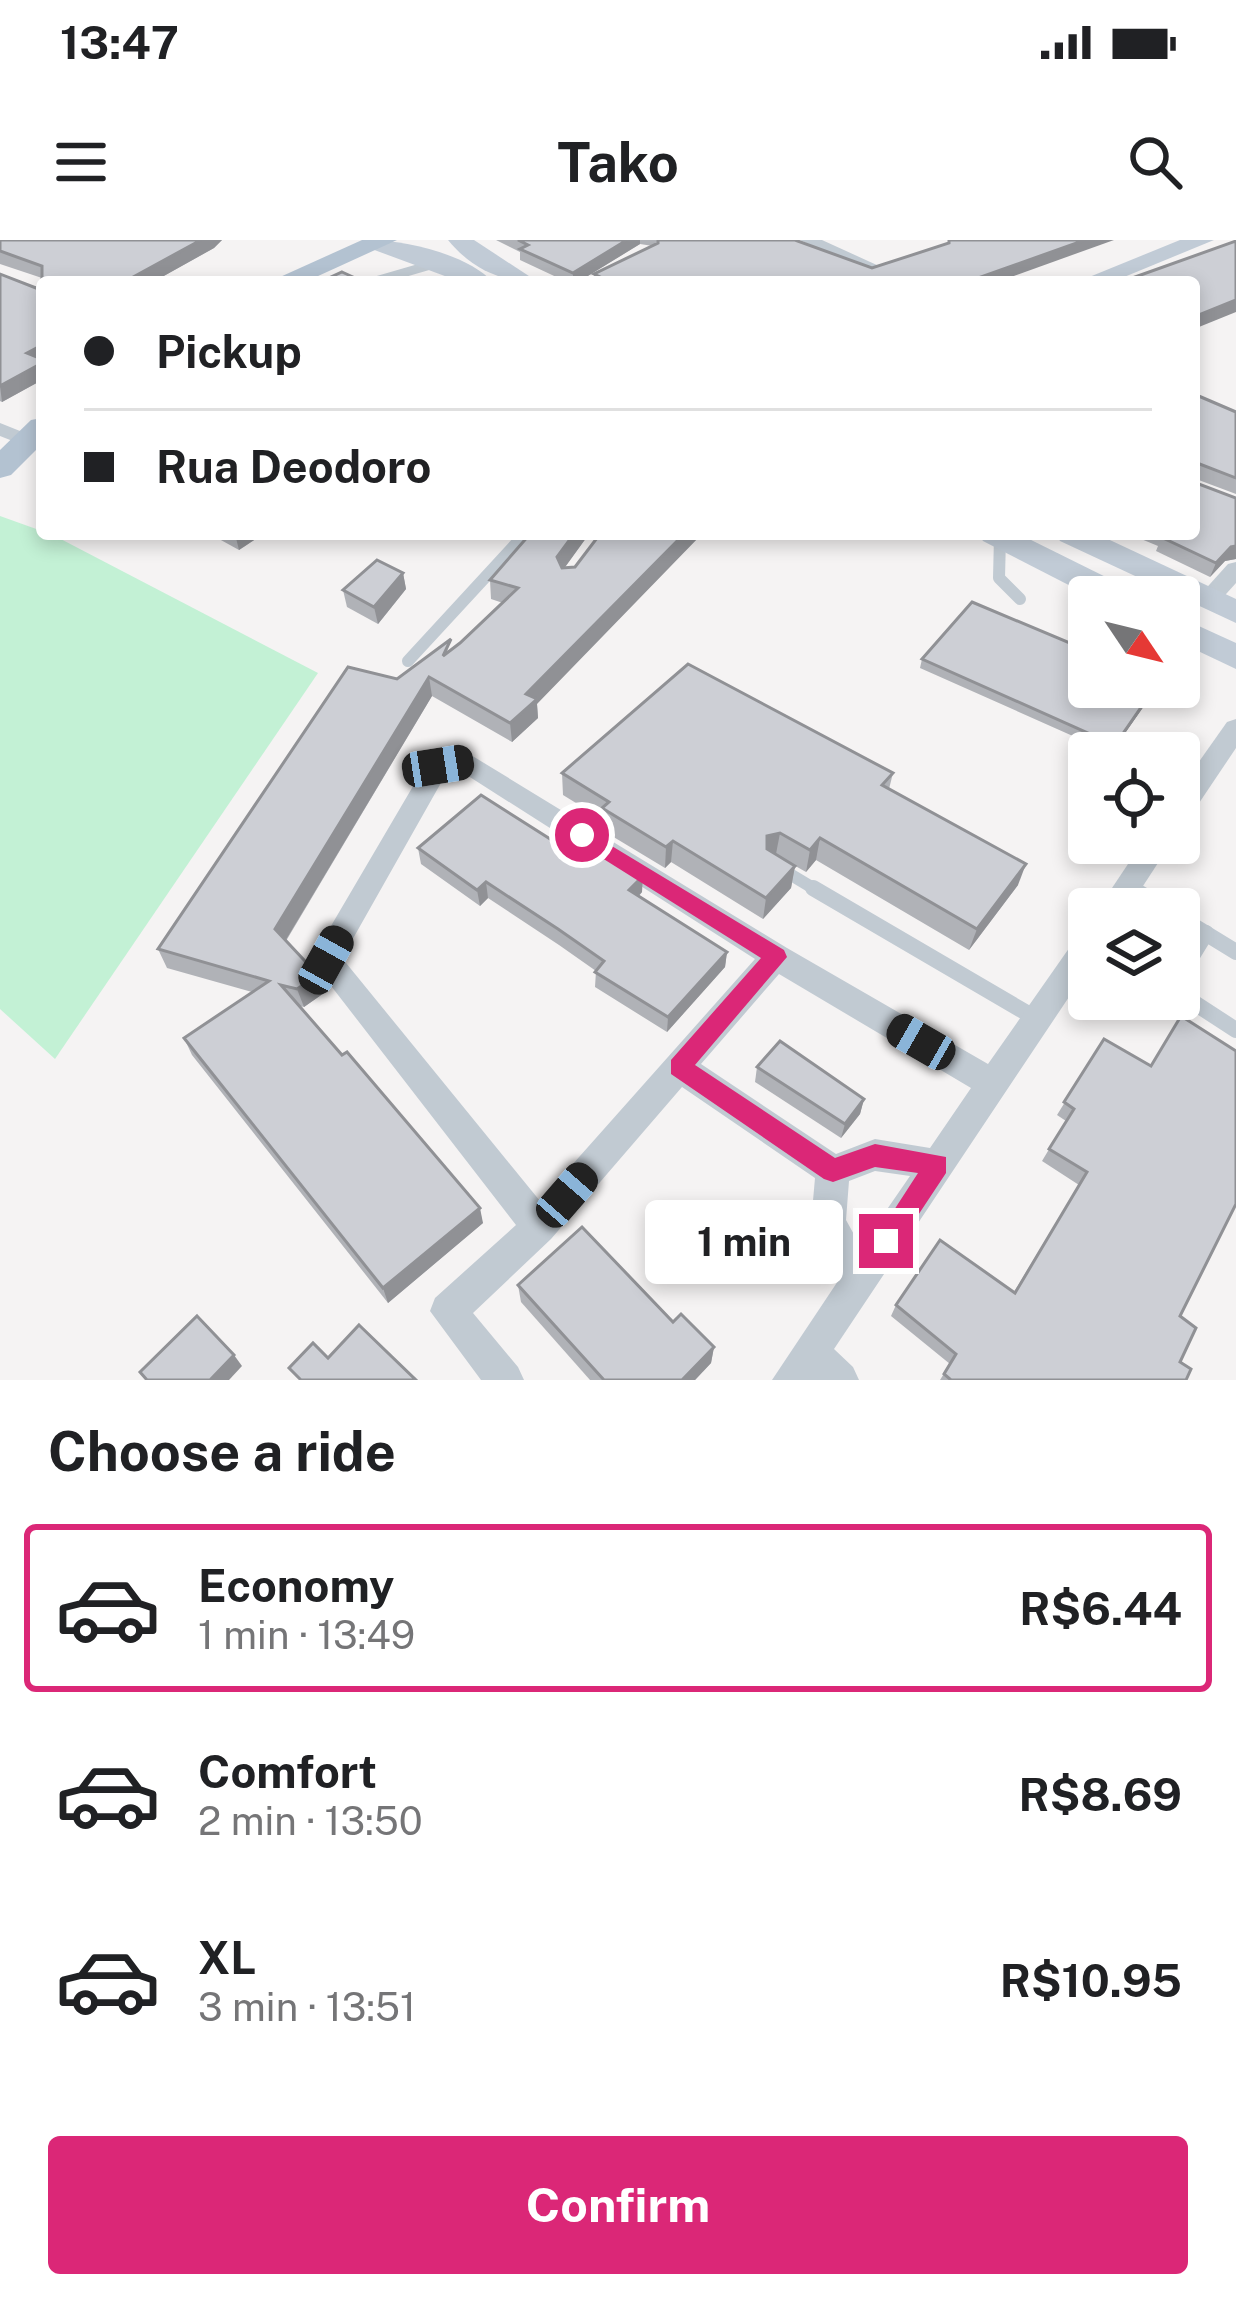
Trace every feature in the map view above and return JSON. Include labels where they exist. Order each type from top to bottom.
[{"type":"main road","points":[[287,276],[305,240]]},
{"type":"main road","points":[[460,240],[478,258],[514,276]]},
{"type":"main road","points":[[1105,276],[1202,240]]},
{"type":"main road","points":[[291,276],[373,241],[468,276]]},
{"type":"main road","points":[[0,468],[23,432]]},
{"type":"main road","points":[[1007,540],[1077,576]]},
{"type":"main road","points":[[1084,540],[1222,605]]},
{"type":"main road","points":[[1200,639],[1236,657]]},
{"type":"street","points":[[808,240],[871,266]]},
{"type":"street","points":[[1222,605],[1236,569]]},
{"type":"street","points":[[1200,781],[1236,728]]},
{"type":"street","points":[[539,1226],[326,960],[438,766],[466,762],[776,957],[993,1084]]},
{"type":"street","points":[[505,1380],[448,1311],[539,1226],[776,957]]},
{"type":"street","points":[[840,1380],[801,1366],[1068,974]]},
{"type":"street","points":[[679,1067],[833,1171]]},
{"type":"street","points":[[833,1171],[875,1155],[938,1165]]},
{"type":"street","points":[[833,1171],[828,1223],[860,1279]]},
{"type":"lane","points":[[392,276],[439,262]]},
{"type":"lane","points":[[408,661],[519,540]]},
{"type":"lane","points":[[997,540],[999,578],[1020,599]]},
{"type":"lane","points":[[772,864],[1037,1019]]},
{"type":"lane","points":[[1200,929],[1236,952]]},
{"type":"lane","points":[[1200,943],[1206,933]]},
{"type":"lane","points":[[1200,1006],[1236,1030]]},
{"type":"green space","points":[[0,516],[36,529],[36,540],[63,540],[318,673],[55,1059],[0,1009]]},
{"type":"building","points":[[0,240],[201,240],[135,276],[42,276],[42,266],[0,251]]},
{"type":"building","points":[[518,240],[627,240],[573,273],[520,249],[528,245]]},
{"type":"building","points":[[795,240],[872,268],[949,240],[1085,240],[984,276],[594,274],[658,243]]},
{"type":"building","points":[[1236,241],[1236,300],[1200,315],[1200,276],[1138,276]]},
{"type":"building","points":[[0,274],[36,288],[36,348],[27,353],[36,357],[36,366],[0,386]]},
{"type":"building","points":[[1200,397],[1236,412],[1236,478],[1200,464]]},
{"type":"building","points":[[1200,484],[1236,498],[1236,546],[1216,563],[1167,540],[1200,540]]},
{"type":"building","points":[[525,540],[570,540],[557,557],[562,568],[575,567],[595,540],[678,540],[526,694],[537,699],[510,723],[429,677],[275,929],[318,975],[297,989],[281,985],[342,1055],[347,1052],[480,1208],[383,1288],[184,1038],[269,981],[158,949],[348,667],[397,679],[451,639],[443,656],[518,588],[490,580]]},
{"type":"building","points":[[377,560],[403,573],[374,607],[343,590]]},
{"type":"building","points":[[972,602],[1068,642],[1068,708],[1141,708],[1124,732],[1086,732],[922,659]]},
{"type":"building","points":[[688,664],[893,773],[882,785],[1026,864],[977,929],[820,838],[810,850],[780,833],[767,836],[767,849],[795,866],[766,898],[673,841],[666,847],[602,808],[609,802],[562,773]]},
{"type":"building","points":[[481,795],[566,849],[579,836],[643,876],[629,890],[727,952],[668,1017],[595,972],[604,961],[486,882],[477,890],[418,848]]},
{"type":"building","points":[[1179,1020],[1187,1020],[1236,1051],[1236,1204],[1180,1316],[1196,1328],[1180,1362],[1191,1369],[1186,1380],[951,1380],[944,1374],[956,1354],[896,1305],[940,1240],[1015,1293],[1087,1172],[1049,1149],[1074,1109],[1064,1102],[1104,1039],[1151,1066]]},
{"type":"building","points":[[780,1041],[864,1099],[845,1124],[757,1067]]},
{"type":"building","points":[[582,1227],[673,1322],[681,1314],[714,1347],[682,1380],[604,1380],[518,1285]]},
{"type":"building","points":[[197,1316],[234,1355],[210,1380],[147,1380],[140,1372]]},
{"type":"building","points":[[359,1325],[416,1380],[301,1380],[289,1368],[313,1343],[328,1358]]},
{"type":"route","points":[[582,835],[776,957],[679,1067],[833,1171],[875,1155],[938,1165],[886,1241]]}]
